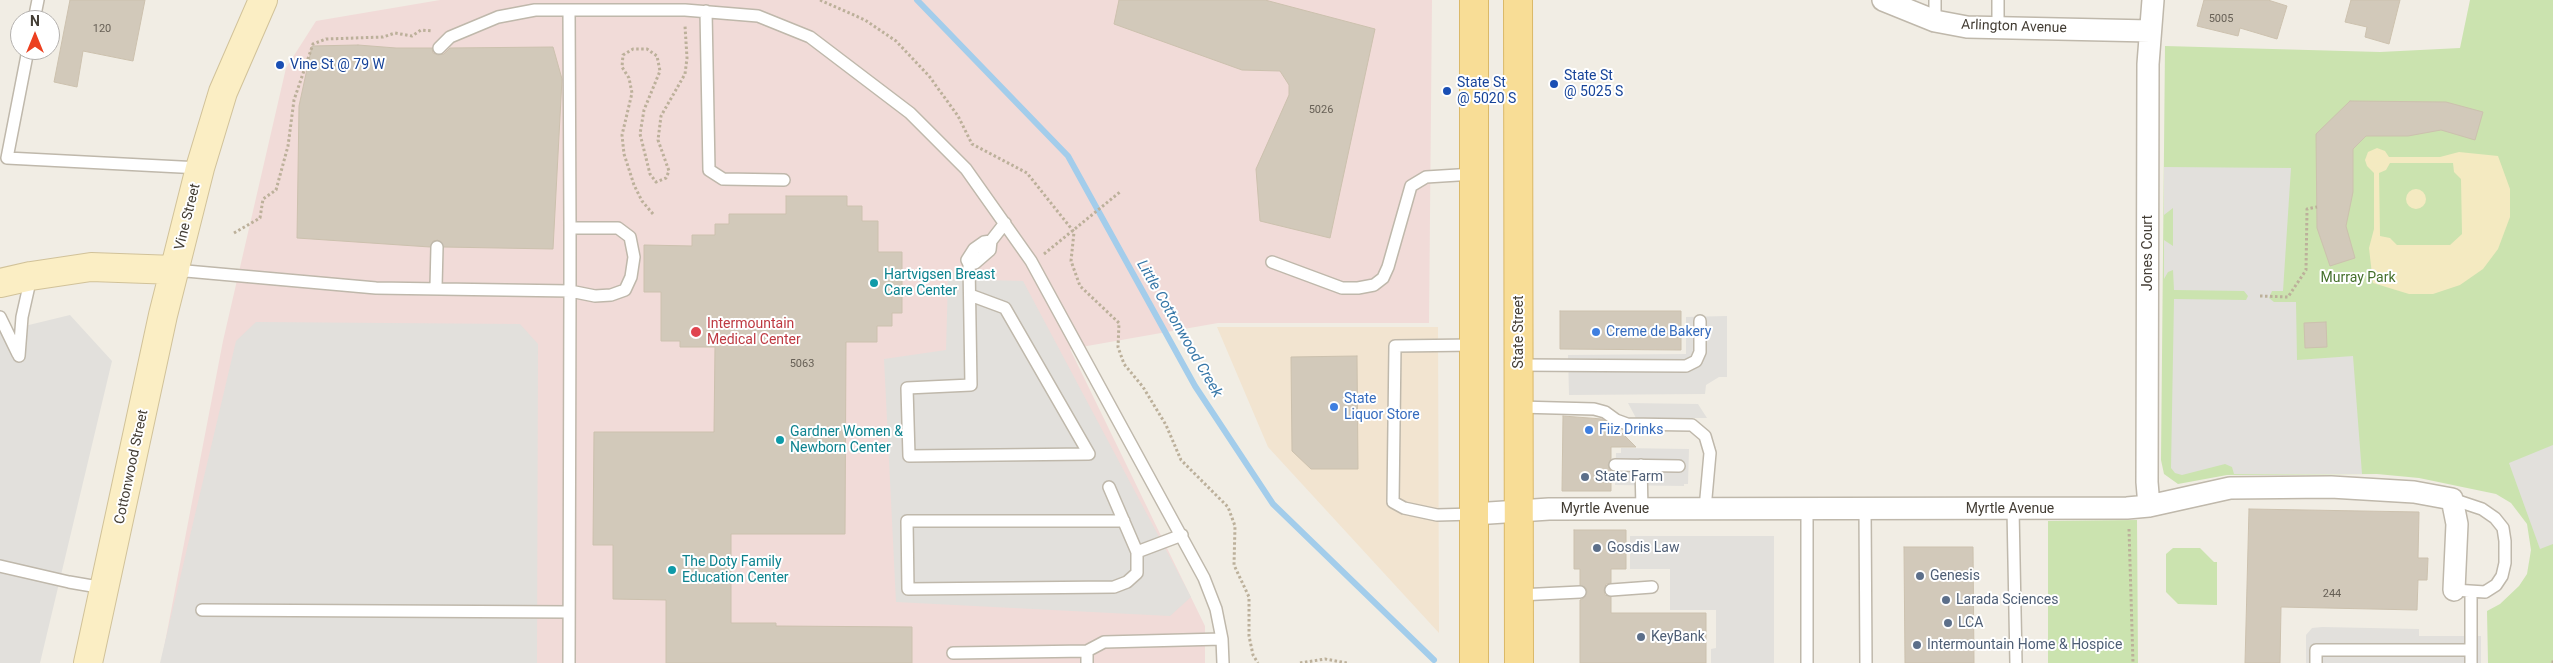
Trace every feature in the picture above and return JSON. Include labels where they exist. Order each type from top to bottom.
[{"type":"main road","points":[[1474,0],[1474,663]]},
{"type":"main road","name":"State Street","points":[[1518,0],[1519,663]]},
{"type":"street","name":"Vine Street","points":[[175,270],[200,168],[223,92],[263,0]]},
{"type":"street","name":"Arlington Avenue","points":[[1883,0],[1935,21],[1998,29],[2150,30]]},
{"type":"street","name":"Jones Court","points":[[2150,506],[2146,482],[2148,64],[2153,0]]},
{"type":"street","points":[[0,284],[32,276],[91,267],[175,270]]},
{"type":"street","name":"Cottonwood Street","points":[[88,663],[175,270]]},
{"type":"street","name":"Myrtle Avenue","points":[[1474,514],[1519,511],[1642,509],[2127,508],[2150,506],[2230,488],[2331,487],[2414,492],[2452,499]]},
{"type":"street","points":[[2452,499],[2457,524],[2463,591]]},
{"type":"lane","points":[[1935,0],[1935,21]]},
{"type":"lane","points":[[1998,0],[1998,29]]},
{"type":"lane","points":[[439,48],[450,37],[498,17],[535,10],[706,11],[758,16],[810,37],[910,113],[966,169],[1032,261],[1204,578],[1216,609],[1222,639],[1223,663]]},
{"type":"lane","points":[[568,663],[569,10]]},
{"type":"lane","points":[[706,11],[709,170],[723,180],[784,180]]},
{"type":"lane","points":[[26,60],[7,158],[200,168]]},
{"type":"lane","points":[[1272,262],[1342,288],[1374,285],[1383,278],[1388,267],[1411,186],[1426,177],[1474,174]]},
{"type":"lane","points":[[970,295],[1005,308],[1089,454],[908,456],[907,388],[971,385],[970,295],[969,264],[967,260],[974,248],[984,242],[991,241],[1005,223]]},
{"type":"lane","points":[[175,270],[376,288],[436,287],[570,291],[595,296],[611,295],[625,290],[632,278],[634,257],[630,237],[618,228],[570,228]]},
{"type":"lane","points":[[436,287],[437,247]]},
{"type":"lane","points":[[0,317],[19,356],[22,317],[32,276]]},
{"type":"lane","points":[[1519,365],[1686,366],[1696,361],[1700,352],[1700,321]]},
{"type":"lane","points":[[1474,345],[1395,346],[1393,502],[1404,508],[1430,514],[1474,514]]},
{"type":"lane","points":[[1519,407],[1594,409],[1605,412],[1616,420],[1627,424],[1692,425],[1705,436],[1710,453],[1705,509]]},
{"type":"lane","points":[[1615,466],[1678,466]]},
{"type":"lane","points":[[1641,466],[1642,509]]},
{"type":"lane","points":[[1109,487],[1138,552],[1137,573],[1127,582],[1114,587],[908,589],[907,521],[1124,521]]},
{"type":"lane","points":[[2452,499],[2482,509],[2495,518],[2503,528],[2505,563],[2502,576],[2496,586],[2486,592],[2463,591],[2471,663]]},
{"type":"lane","points":[[1807,508],[1807,663]]},
{"type":"lane","points":[[1865,508],[1866,663]]},
{"type":"lane","points":[[2014,509],[2016,663]]},
{"type":"lane","points":[[1138,552],[1182,535]]},
{"type":"lane","points":[[0,566],[69,582],[106,588]]},
{"type":"lane","points":[[1610,590],[1652,587]]},
{"type":"lane","points":[[1519,595],[1580,592]]},
{"type":"lane","points":[[202,610],[569,612]]},
{"type":"lane","points":[[953,653],[1087,657],[1104,642],[1222,639]]},
{"type":"lane","points":[[2316,663],[2316,650],[2471,650]]},
{"type":"path","points":[[820,0],[865,20],[896,41],[929,76],[958,116],[972,144],[1027,173],[1074,232],[1071,261],[1080,286],[1119,323],[1118,346],[1124,364],[1143,387],[1166,425],[1181,460],[1228,507],[1236,526],[1234,564],[1249,597],[1249,636],[1253,654],[1258,663]]},
{"type":"path","points":[[653,214],[642,201],[634,185],[624,154],[622,135],[632,93],[628,78],[622,67],[623,55],[632,49],[647,49],[657,56],[660,71],[644,110],[640,134],[650,174],[656,182],[666,178],[669,171],[658,140],[661,116],[685,74],[687,58],[685,26]]},
{"type":"path","points":[[234,233],[260,218],[263,199],[276,190],[288,146],[294,100],[313,44],[326,39],[383,37],[395,33],[412,36],[421,30],[436,32]]},
{"type":"path","points":[[1043,254],[1120,192]]},
{"type":"path","points":[[2260,296],[2288,297],[2306,270],[2307,209],[2317,207]]},
{"type":"path","points":[[2127,508],[2132,564],[2132,663]]},
{"type":"path","points":[[1300,663],[1325,659],[1347,663]]},
{"type":"shaded area","name":"Intermountain Medical Center","points":[[440,0],[1432,0],[1429,323],[1218,323],[1070,349],[1205,626],[1205,663],[161,663],[223,341],[286,68],[316,21]]},
{"type":"shaded area","points":[[2164,167],[2291,168],[2283,291],[2272,291],[2269,298],[2274,302],[2296,302],[2297,360],[2353,356],[2362,474],[2234,474],[2232,467],[2225,464],[2182,475],[2175,473],[2171,468],[2174,299],[2246,300],[2248,296],[2244,291],[2174,290],[2173,270],[2168,272],[2164,279],[2164,240],[2173,246],[2173,208],[2164,215]]},
{"type":"shaded area","points":[[948,279],[1023,281],[1191,597],[1170,616],[896,602],[884,359],[946,350]]},
{"type":"shaded area","points":[[70,315],[112,361],[40,663],[0,663],[0,332]]},
{"type":"shaded area","points":[[1727,316],[1727,377],[1719,377],[1706,385],[1705,394],[1569,395],[1568,355],[1686,354],[1686,317]]},
{"type":"shaded area","points":[[256,322],[520,324],[538,344],[537,663],[160,663],[236,341]]},
{"type":"shaded area","points":[[1217,327],[1438,327],[1439,633],[1268,447]]},
{"type":"shaded area","points":[[1628,403],[1698,404],[1707,418],[1636,418]]},
{"type":"shaded area","points":[[2553,445],[2553,544],[2540,549],[2509,463]]},
{"type":"shaded area","points":[[1621,448],[1689,449],[1688,484],[1684,484],[1684,486],[1615,485],[1616,453],[1621,453]]},
{"type":"shaded area","points":[[1630,536],[1774,536],[1774,663],[1711,663],[1711,649],[1716,648],[1716,610],[1670,610],[1670,569],[1630,569]]},
{"type":"shaded area","points":[[2312,628],[2419,629],[2419,636],[2481,636],[2481,663],[2306,663],[2306,635]]},
{"type":"green space","name":"Murray Park","points":[[2470,0],[2553,0],[2553,663],[2488,663],[2487,611],[2500,604],[2519,586],[2527,574],[2531,550],[2527,524],[2511,503],[2496,494],[2419,478],[2377,474],[2227,475],[2178,484],[2164,474],[2161,460],[2165,46],[2380,52],[2460,48]]},
{"type":"green space","points":[[2137,520],[2138,663],[2048,663],[2048,521]]},
{"type":"green space","points":[[2173,548],[2200,548],[2214,562],[2217,562],[2217,605],[2178,604],[2166,592],[2166,554]]},
{"type":"sand","points":[[2377,148],[2385,151],[2389,157],[2440,157],[2459,152],[2498,156],[2510,189],[2510,217],[2498,249],[2483,269],[2460,285],[2433,294],[2409,294],[2373,283],[2369,248],[2374,229],[2374,173],[2367,166],[2365,160],[2368,152]],"holes":[[[2390,163],[2453,163],[2454,172],[2461,179],[2462,234],[2450,245],[2397,245],[2390,238],[2380,236],[2379,173],[2386,170]]]},
{"type":"sand","points":[[2416,189],[2423,192],[2426,199],[2423,206],[2416,209],[2409,206],[2406,199],[2409,192]]},
{"type":"building","points":[[70,0],[145,0],[133,61],[83,51],[77,87],[54,82],[58,60],[60,60]]},
{"type":"building","points":[[1119,0],[1265,0],[1375,29],[1330,238],[1260,221],[1256,169],[1289,95],[1289,85],[1280,71],[1242,70],[1114,24]]},
{"type":"building","points":[[2204,0],[2268,0],[2287,6],[2277,39],[2240,28],[2238,36],[2197,26]]},
{"type":"building","points":[[2351,0],[2400,0],[2389,44],[2365,37],[2367,27],[2345,22]]},
{"type":"building","points":[[358,45],[432,48],[433,53],[438,55],[444,54],[450,48],[553,47],[562,79],[553,249],[444,247],[438,240],[433,241],[430,247],[297,238],[299,106],[312,46]]},
{"type":"building","points":[[2350,101],[2446,102],[2483,112],[2475,140],[2441,130],[2408,136],[2366,136],[2353,149],[2353,192],[2346,226],[2355,258],[2330,266],[2317,228],[2316,134]]},
{"type":"building","points":[[786,196],[847,196],[847,206],[862,206],[862,221],[878,221],[878,252],[902,252],[902,313],[892,313],[892,326],[877,326],[877,342],[846,342],[845,534],[731,534],[731,623],[776,623],[776,626],[912,627],[912,663],[666,663],[666,600],[613,599],[613,545],[593,545],[594,432],[714,432],[715,347],[680,347],[680,341],[661,341],[661,292],[644,292],[644,245],[692,246],[692,235],[715,235],[715,224],[729,224],[729,214],[786,214]]},
{"type":"building","points":[[1560,311],[1681,311],[1681,350],[1560,349]]},
{"type":"building","points":[[2326,322],[2327,347],[2305,348],[2304,323]]},
{"type":"building","points":[[1357,356],[1358,469],[1311,469],[1292,451],[1291,357]]},
{"type":"building","points":[[1563,416],[1602,419],[1618,429],[1636,447],[1611,447],[1611,459],[1608,465],[1611,471],[1611,491],[1562,491]]},
{"type":"building","points":[[2249,509],[2419,512],[2418,558],[2428,558],[2427,580],[2418,580],[2417,610],[2281,607],[2280,663],[2245,663]]},
{"type":"building","points":[[1574,530],[1626,530],[1626,569],[1611,569],[1611,583],[1606,584],[1604,590],[1605,595],[1611,597],[1611,613],[1706,613],[1706,663],[1580,663],[1580,600],[1584,598],[1587,592],[1586,588],[1580,585],[1580,569],[1574,569]]},
{"type":"building","points":[[1904,547],[1973,547],[1974,663],[1905,663]]},
{"type":"waterway","name":"Little Cottonwood Creek","points":[[917,0],[1068,156],[1195,386],[1273,504],[1434,660]]},
{"type":"place","name":"Vine St @ 79 W","points":[[280,65]]},
{"type":"place","name":"State St @ 5025 S","points":[[1554,84]]},
{"type":"place","name":"State St @ 5020 S","points":[[1447,91]]},
{"type":"place","name":"Hartvigsen Breast Care Center","points":[[874,283]]},
{"type":"place","name":"Intermountain Medical Center","points":[[696,332]]},
{"type":"place","name":"Creme de Bakery","points":[[1596,332]]},
{"type":"place","name":"State Liquor Store","points":[[1334,407]]},
{"type":"place","name":"Fiiz Drinks","points":[[1589,430]]},
{"type":"place","name":"Gardner Women & Newborn Center","points":[[780,440]]},
{"type":"place","name":"State Farm","points":[[1585,477]]},
{"type":"place","name":"Gosdis Law","points":[[1597,548]]},
{"type":"place","name":"The Doty Family Education Center","points":[[672,570]]},
{"type":"place","name":"Genesis","points":[[1920,576]]},
{"type":"place","name":"Larada Sciences","points":[[1946,600]]},
{"type":"place","name":"LCA","points":[[1948,623]]},
{"type":"place","name":"KeyBank","points":[[1641,637]]},
{"type":"place","name":"Intermountain Home & Hospice","points":[[1917,645]]}]
